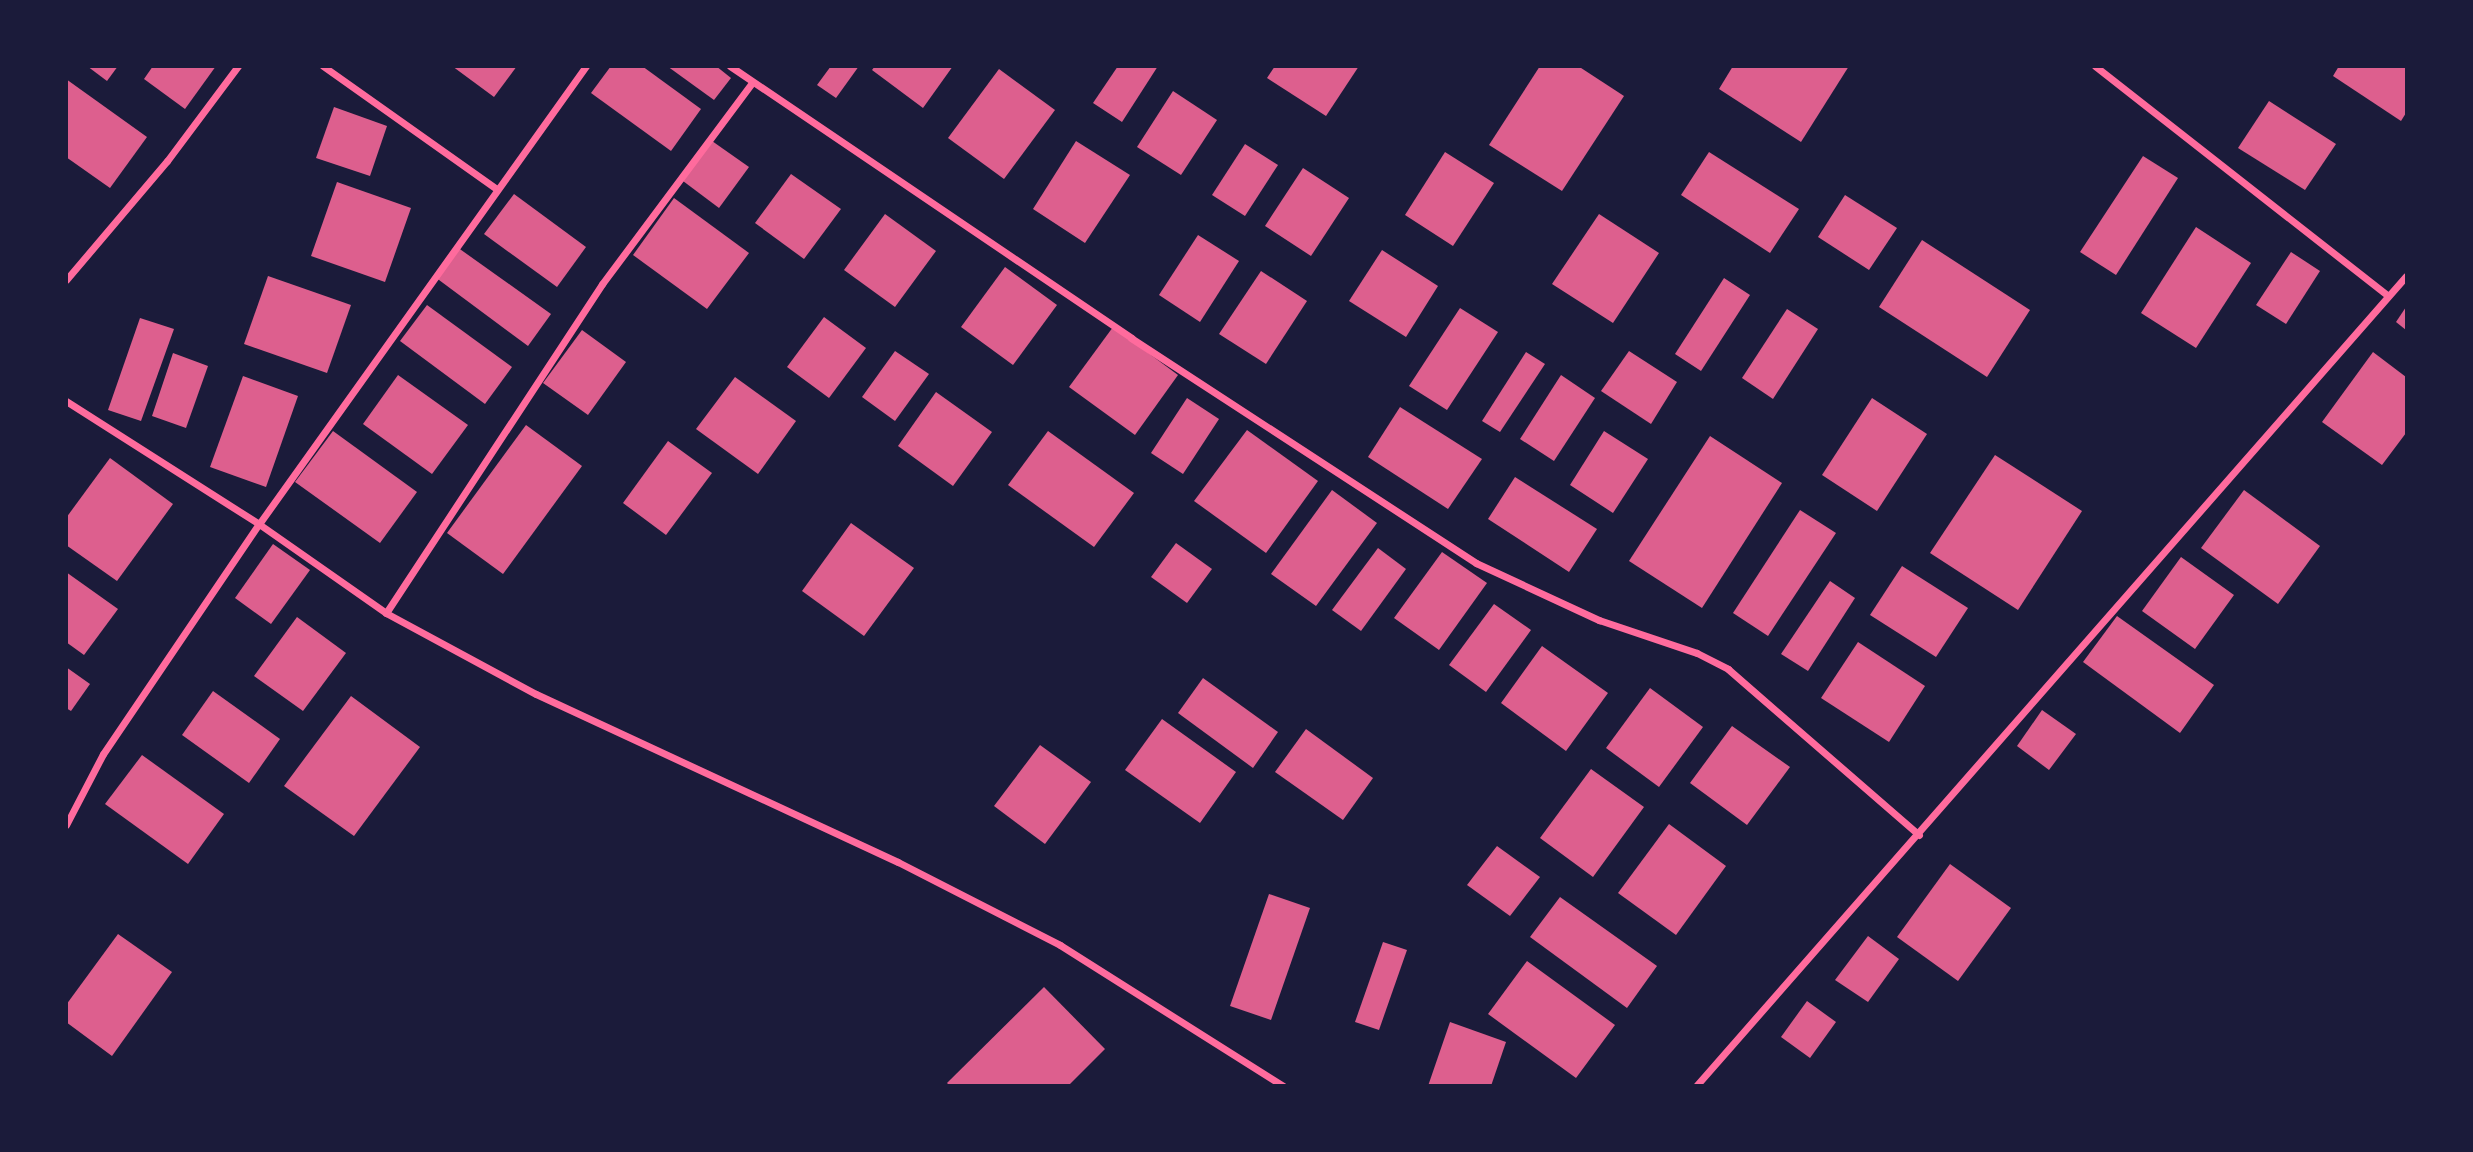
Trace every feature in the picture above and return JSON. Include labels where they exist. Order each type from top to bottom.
[{"type":"street","points":[[66,280],[167,161],[238,66]]},
{"type":"street","points":[[323,66],[497,189]]},
{"type":"street","points":[[66,825],[103,754],[259,524],[586,66]]},
{"type":"street","points":[[730,66],[751,84],[1476,563],[1599,620],[1697,653],[1728,669],[1919,835]]},
{"type":"street","points":[[2095,66],[2388,296]]},
{"type":"street","points":[[386,613],[602,284],[751,84]]},
{"type":"street","points":[[1696,1086],[1919,835],[2406,275]]},
{"type":"street","points":[[66,401],[259,524],[386,613],[536,694],[898,862],[1060,945],[1283,1086]]},
{"type":"building","points":[[87,66],[118,66],[107,81]]},
{"type":"building","points":[[153,66],[216,66],[185,109],[144,79]]},
{"type":"building","points":[[452,66],[517,66],[494,97]]},
{"type":"building","points":[[611,66],[642,66],[701,109],[671,151],[591,93]]},
{"type":"building","points":[[667,66],[716,66],[731,78],[714,100]]},
{"type":"building","points":[[831,66],[859,66],[836,98],[817,85]]},
{"type":"building","points":[[875,66],[953,66],[923,108],[872,70]]},
{"type":"building","points":[[1118,66],[1158,66],[1122,122],[1093,103]]},
{"type":"building","points":[[1275,66],[1359,66],[1326,116],[1267,78]]},
{"type":"building","points":[[1540,66],[1578,66],[1624,96],[1562,191],[1489,145]]},
{"type":"building","points":[[1733,66],[1849,66],[1801,142],[1719,89]]},
{"type":"building","points":[[2339,66],[2406,66],[2406,113],[2401,121],[2333,76]]},
{"type":"building","points":[[999,69],[1055,110],[1004,179],[948,138]]},
{"type":"building","points":[[66,79],[147,137],[110,188],[66,157]]},
{"type":"building","points":[[1173,91],[1217,120],[1181,175],[1137,147]]},
{"type":"building","points":[[2269,101],[2336,144],[2305,190],[2238,148]]},
{"type":"building","points":[[334,107],[387,126],[370,176],[316,158]]},
{"type":"building","points":[[712,141],[749,167],[719,208],[683,181]]},
{"type":"building","points":[[1076,141],[1130,175],[1085,243],[1033,209]]},
{"type":"building","points":[[1245,144],[1278,165],[1245,216],[1212,195]]},
{"type":"building","points":[[1445,152],[1494,183],[1453,246],[1405,215]]},
{"type":"building","points":[[1709,152],[1799,209],[1770,253],[1681,195]]},
{"type":"building","points":[[2143,156],[2178,178],[2116,275],[2080,252]]},
{"type":"building","points":[[1303,168],[1349,198],[1311,256],[1265,226]]},
{"type":"building","points":[[791,174],[841,209],[804,259],[755,223]]},
{"type":"building","points":[[337,182],[411,208],[385,282],[311,256]]},
{"type":"building","points":[[514,194],[586,247],[557,287],[484,234]]},
{"type":"building","points":[[1845,195],[1897,228],[1869,270],[1818,237]]},
{"type":"building","points":[[674,198],[749,253],[707,309],[633,255]]},
{"type":"building","points":[[885,214],[936,251],[895,307],[844,270]]},
{"type":"building","points":[[1599,214],[1659,253],[1613,323],[1552,284]]},
{"type":"building","points":[[2196,227],[2251,263],[2196,348],[2141,313]]},
{"type":"building","points":[[1198,235],[1239,261],[1200,322],[1159,295]]},
{"type":"building","points":[[1922,240],[2030,310],[1987,377],[1879,307]]},
{"type":"building","points":[[457,247],[551,314],[528,346],[435,277]]},
{"type":"building","points":[[1382,250],[1438,286],[1406,337],[1349,301]]},
{"type":"building","points":[[2291,252],[2320,271],[2286,324],[2256,305]]},
{"type":"building","points":[[1005,267],[1057,305],[1013,365],[961,327]]},
{"type":"building","points":[[1261,271],[1307,301],[1266,364],[1219,334]]},
{"type":"building","points":[[268,276],[351,305],[327,373],[244,344]]},
{"type":"building","points":[[1724,278],[1750,295],[1701,371],[1675,354]]},
{"type":"building","points":[[427,305],[512,367],[485,404],[400,341]]},
{"type":"building","points":[[2406,307],[2406,330],[2396,322]]},
{"type":"building","points":[[1460,308],[1498,332],[1447,410],[1409,386]]},
{"type":"building","points":[[1787,309],[1818,329],[1773,399],[1742,378]]},
{"type":"building","points":[[824,317],[866,348],[829,398],[787,367]]},
{"type":"building","points":[[140,318],[174,329],[141,421],[108,410]]},
{"type":"building","points":[[1113,327],[1178,375],[1135,435],[1069,387]]},
{"type":"building","points":[[582,330],[626,362],[588,415],[543,383]]},
{"type":"building","points":[[895,351],[929,374],[895,421],[862,397]]},
{"type":"building","points":[[1629,351],[1677,382],[1651,424],[1601,391]]},
{"type":"building","points":[[1526,352],[1545,364],[1500,432],[1482,421]]},
{"type":"building","points":[[2373,352],[2406,377],[2406,433],[2382,465],[2322,422]]},
{"type":"building","points":[[173,353],[208,366],[186,428],[152,416]]},
{"type":"building","points":[[398,375],[468,425],[432,474],[363,424]]},
{"type":"building","points":[[1561,375],[1595,398],[1554,461],[1520,439]]},
{"type":"building","points":[[243,376],[298,396],[266,487],[210,467]]},
{"type":"building","points":[[735,377],[796,421],[758,474],[696,429]]},
{"type":"building","points":[[936,392],[992,432],[953,486],[898,446]]},
{"type":"building","points":[[1187,398],[1219,419],[1183,474],[1151,453]]},
{"type":"building","points":[[1872,398],[1927,434],[1877,511],[1822,475]]},
{"type":"building","points":[[1400,407],[1482,459],[1448,509],[1368,457]]},
{"type":"building","points":[[526,425],[582,466],[503,574],[447,533]]},
{"type":"building","points":[[1247,430],[1318,481],[1266,553],[1194,501]]},
{"type":"building","points":[[333,431],[417,492],[380,543],[295,482]]},
{"type":"building","points":[[1048,431],[1134,493],[1094,547],[1008,485]]},
{"type":"building","points":[[1604,431],[1648,459],[1613,513],[1570,485]]},
{"type":"building","points":[[1710,436],[1782,483],[1702,608],[1629,561]]},
{"type":"building","points":[[668,441],[712,473],[666,535],[623,503]]},
{"type":"building","points":[[1995,455],[2082,511],[2018,610],[1930,553]]},
{"type":"building","points":[[110,458],[173,504],[117,581],[66,545],[66,518]]},
{"type":"building","points":[[1515,477],[1597,529],[1569,572],[1488,519]]},
{"type":"building","points":[[1332,490],[1377,523],[1316,606],[1271,574]]},
{"type":"building","points":[[2244,490],[2320,546],[2278,604],[2201,548]]},
{"type":"building","points":[[1800,510],[1836,533],[1768,636],[1733,613]]},
{"type":"building","points":[[851,523],[914,568],[864,636],[802,591]]},
{"type":"building","points":[[1176,543],[1212,569],[1187,603],[1151,577]]},
{"type":"building","points":[[273,544],[310,570],[271,624],[235,598]]},
{"type":"building","points":[[1378,548],[1406,569],[1361,631],[1332,610]]},
{"type":"building","points":[[1442,552],[1487,583],[1439,650],[1394,618]]},
{"type":"building","points":[[2181,557],[2234,595],[2195,649],[2142,611]]},
{"type":"building","points":[[1902,566],[1968,608],[1936,657],[1870,615]]},
{"type":"building","points":[[66,572],[118,609],[84,655],[66,642]]},
{"type":"building","points":[[1830,581],[1855,598],[1808,671],[1781,654]]},
{"type":"building","points":[[1494,604],[1531,630],[1486,692],[1449,665]]},
{"type":"building","points":[[2117,616],[2214,685],[2180,733],[2083,662]]},
{"type":"building","points":[[297,617],[346,653],[303,711],[254,676]]},
{"type":"building","points":[[1858,642],[1925,686],[1889,742],[1821,698]]},
{"type":"building","points":[[1542,646],[1608,693],[1566,751],[1501,703]]},
{"type":"building","points":[[66,667],[90,684],[71,711],[66,708]]},
{"type":"building","points":[[1203,678],[1278,732],[1253,768],[1178,713]]},
{"type":"building","points":[[1650,688],[1703,727],[1659,787],[1606,748]]},
{"type":"building","points":[[213,691],[280,739],[249,783],[182,735]]},
{"type":"building","points":[[351,696],[420,747],[354,836],[284,786]]},
{"type":"building","points":[[2042,710],[2076,734],[2049,770],[2017,746]]},
{"type":"building","points":[[1162,719],[1236,772],[1200,823],[1125,770]]},
{"type":"building","points":[[1732,726],[1790,767],[1747,825],[1690,783]]},
{"type":"building","points":[[1306,729],[1373,778],[1343,820],[1275,772]]},
{"type":"building","points":[[1040,745],[1091,782],[1045,844],[994,806]]},
{"type":"building","points":[[142,755],[224,814],[188,864],[105,804]]},
{"type":"building","points":[[1591,769],[1644,807],[1593,877],[1540,838]]},
{"type":"building","points":[[1669,824],[1726,866],[1676,935],[1618,893]]},
{"type":"building","points":[[1497,846],[1540,877],[1510,916],[1467,885]]},
{"type":"building","points":[[1950,864],[2011,908],[1958,981],[1897,937]]},
{"type":"building","points":[[1269,894],[1310,908],[1271,1020],[1230,1006]]},
{"type":"building","points":[[1560,897],[1657,966],[1627,1008],[1530,937]]},
{"type":"building","points":[[118,934],[172,972],[112,1056],[66,1022],[66,1005]]},
{"type":"building","points":[[1868,936],[1899,959],[1868,1002],[1835,980]]},
{"type":"building","points":[[1383,942],[1407,950],[1379,1030],[1355,1022]]},
{"type":"building","points":[[1527,961],[1615,1025],[1576,1078],[1488,1014]]},
{"type":"building","points":[[1044,987],[1105,1049],[1068,1086],[950,1086],[947,1083]]},
{"type":"building","points":[[1807,1001],[1836,1022],[1810,1058],[1781,1037]]},
{"type":"building","points":[[1450,1022],[1506,1042],[1491,1086],[1428,1086]]}]
